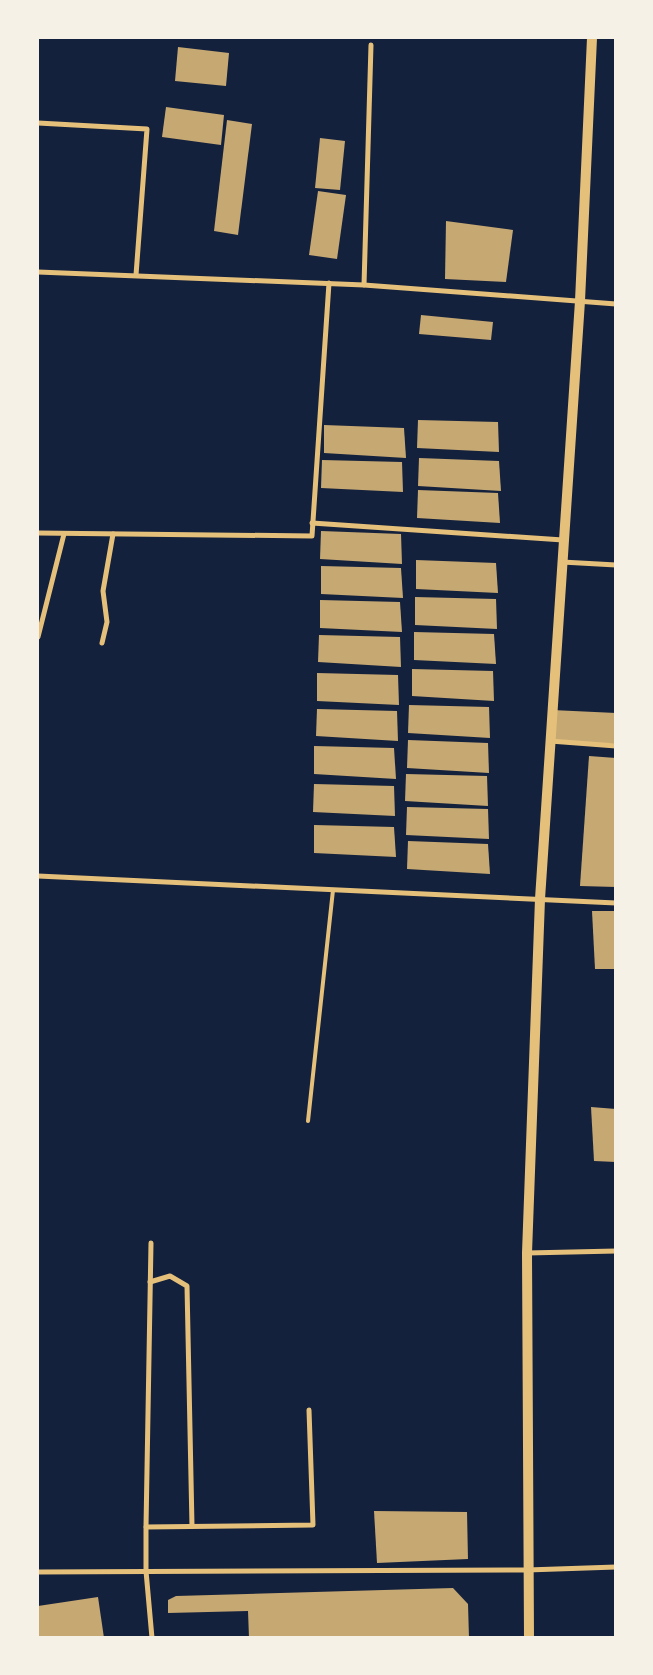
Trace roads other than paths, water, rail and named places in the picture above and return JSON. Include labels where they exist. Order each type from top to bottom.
[{"type":"main road","points":[[529,1638],[527,1570],[527,1253],[540,899],[580,301],[592,38]]},
{"type":"street","points":[[364,285],[371,45]]},
{"type":"street","points":[[38,123],[147,129],[136,275]]},
{"type":"street","points":[[38,272],[364,285],[616,304]]},
{"type":"street","points":[[38,533],[312,536],[329,284]]},
{"type":"street","points":[[312,523],[563,540]]},
{"type":"street","points":[[38,637],[64,534]]},
{"type":"street","points":[[102,644],[107,622],[103,591],[113,534]]},
{"type":"street","points":[[562,562],[616,565]]},
{"type":"street","points":[[550,741],[616,746]]},
{"type":"street","points":[[38,876],[616,903]]},
{"type":"street","points":[[151,1242],[146,1571],[152,1638]]},
{"type":"street","points":[[527,1253],[616,1252]]},
{"type":"street","points":[[150,1282],[170,1276],[187,1286],[192,1526]]},
{"type":"street","points":[[146,1527],[313,1525],[309,1410]]},
{"type":"street","points":[[38,1572],[527,1570],[616,1567]]},
{"type":"lane","points":[[308,1121],[333,890]]}]
